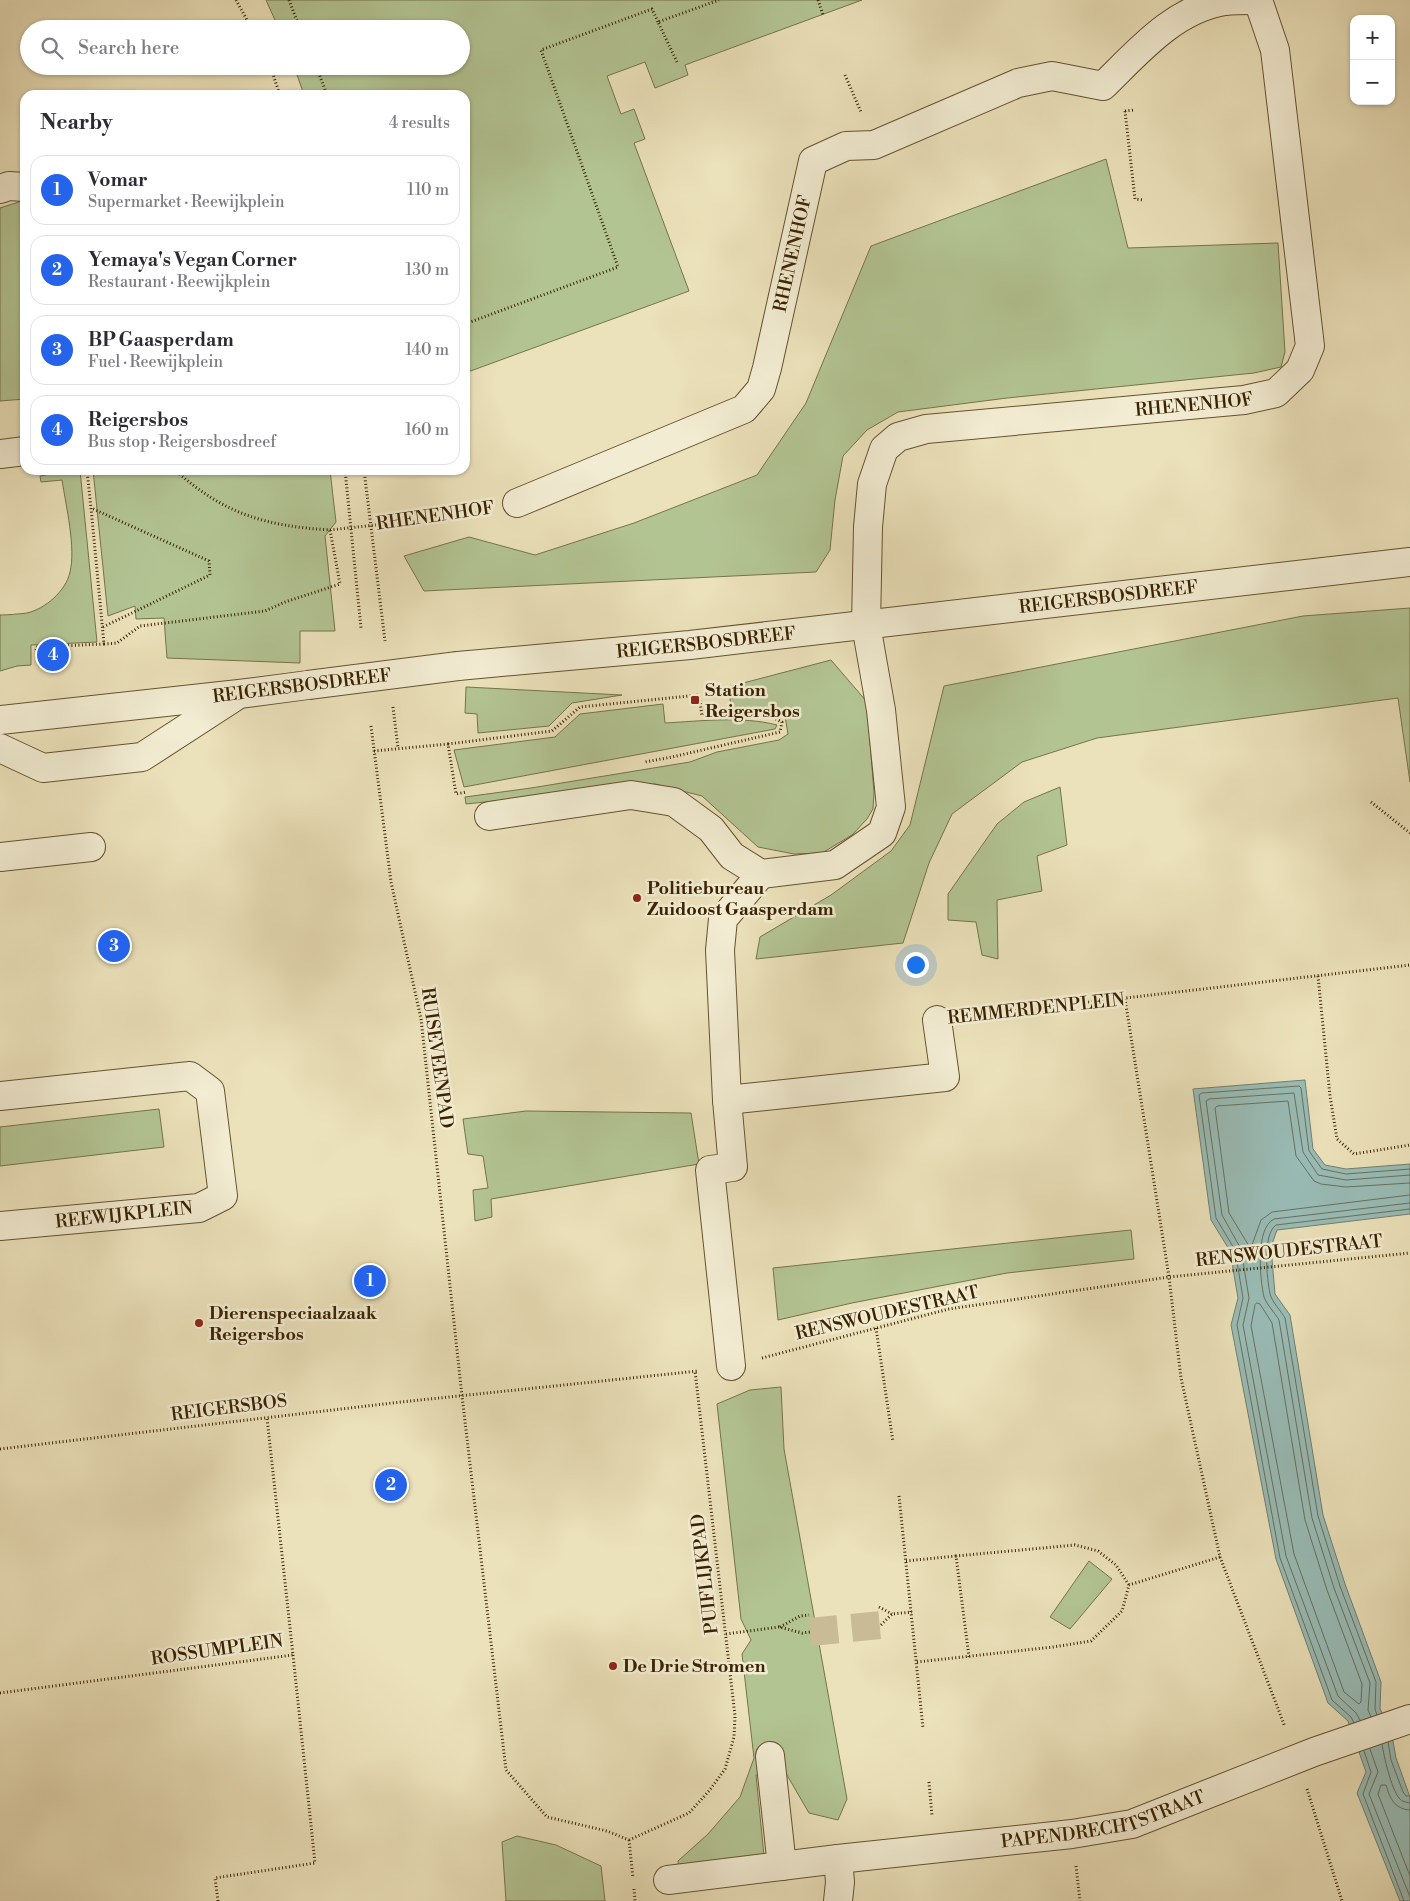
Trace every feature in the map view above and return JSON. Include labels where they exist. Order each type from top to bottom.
[{"type":"street","name":"RHENENHOF","points":[[517,503],[744,409],[761,390],[813,162],[846,146],[874,145],[1018,83],[1052,76],[1103,86],[1162,29],[1199,9],[1224,1],[1252,0]]},
{"type":"street","name":"RHENENHOF","points":[[866,625],[868,526],[872,484],[884,449],[898,437],[926,429],[1244,400],[1276,393],[1300,370],[1310,346],[1275,50],[1258,0]]},
{"type":"street","points":[[0,189],[9,186],[20,187]]},
{"type":"street","points":[[0,454],[20,452]]},
{"type":"street","name":"REIGERSBOSDREEF","points":[[0,720],[238,694],[458,666],[866,625],[1410,562]]},
{"type":"street","points":[[489,816],[631,795],[674,802],[711,829],[732,856],[761,874],[835,865],[882,833],[891,806],[881,710],[866,625]]},
{"type":"street","points":[[0,748],[43,768],[142,757],[238,694]]},
{"type":"street","points":[[0,857],[91,847]]},
{"type":"street","points":[[732,1366],[710,1170],[733,1167],[727,1100],[720,950],[723,919],[761,874]]},
{"type":"street","name":"REMMERDENPLEIN","points":[[727,1100],[945,1077],[937,1020]]},
{"type":"street","name":"REEWIJKPLEIN","points":[[0,1096],[190,1076],[210,1091],[223,1196],[199,1208],[0,1226]]},
{"type":"street","name":"PAPENDRECHTSTRAAT","points":[[668,1880],[838,1859],[1072,1834],[1132,1824],[1332,1746],[1403,1721]]},
{"type":"street","points":[[770,1756],[782,1866]]},
{"type":"street","points":[[838,1859],[840,1882],[838,1901]]},
{"type":"path","points":[[236,0],[247,20]]},
{"type":"path","points":[[289,0],[297,20]]},
{"type":"path","points":[[658,22],[719,0]]},
{"type":"path","points":[[818,0],[823,15]]},
{"type":"path","points":[[470,322],[618,267],[541,50],[652,9],[677,62]]},
{"type":"path","points":[[1120,70],[1135,200],[1143,200]]},
{"type":"path","points":[[273,75],[278,90]]},
{"type":"path","points":[[319,75],[325,90]]},
{"type":"path","points":[[88,475],[104,644]]},
{"type":"path","name":"RHENENHOF","points":[[180,475],[197,490],[240,513],[276,524],[304,529],[330,530],[466,515],[517,503]]},
{"type":"path","points":[[345,475],[361,628]]},
{"type":"path","points":[[365,475],[384,641]]},
{"type":"path","points":[[91,508],[208,561],[210,575],[103,626]]},
{"type":"path","points":[[37,657],[36,647],[117,643],[140,626],[265,611],[284,602],[340,584],[330,530]]},
{"type":"path","points":[[374,750],[448,744],[552,731],[580,707],[699,695],[702,716],[768,715],[782,722],[780,732],[672,758],[642,762]]},
{"type":"path","points":[[392,700],[398,748]]},
{"type":"path","name":"RUISEVEENPAD","points":[[371,726],[391,882],[421,1019],[462,1396],[506,1770],[547,1816],[607,1831],[629,1840]]},
{"type":"path","points":[[448,744],[456,794],[476,790]]},
{"type":"path","points":[[1371,802],[1410,833]]},
{"type":"path","name":"REMMERDENPLEIN","points":[[937,1020],[1410,965]]},
{"type":"path","points":[[1318,976],[1330,1096],[1337,1139],[1354,1154],[1410,1145]]},
{"type":"path","points":[[1125,999],[1169,1277],[1181,1378],[1220,1557],[1128,1585]]},
{"type":"path","name":"RENSWOUDESTRAAT","points":[[462,1396],[732,1366],[949,1309],[1169,1277],[1410,1253]]},
{"type":"path","points":[[876,1328],[893,1442]]},
{"type":"path","name":"PUIFLIJKPAD","points":[[629,1840],[689,1814],[725,1769],[734,1737],[735,1716],[695,1371]]},
{"type":"path","name":"REIGERSBOS","points":[[0,1449],[462,1396]]},
{"type":"path","name":"ROSSUMPLEIN","points":[[0,1693],[293,1656],[267,1418]]},
{"type":"path","points":[[899,1496],[923,1728]]},
{"type":"path","points":[[906,1561],[1074,1544],[1093,1549],[1116,1565],[1128,1585],[1122,1611],[1091,1640],[1053,1647],[917,1662]]},
{"type":"path","points":[[956,1556],[969,1657]]},
{"type":"path","points":[[879,1607],[892,1614],[912,1612]]},
{"type":"path","points":[[881,1625],[892,1614]]},
{"type":"path","points":[[726,1634],[779,1627],[800,1616],[809,1615]]},
{"type":"path","points":[[779,1627],[802,1633],[810,1632]]},
{"type":"path","points":[[218,1901],[215,1878],[315,1863],[293,1656]]},
{"type":"path","points":[[629,1840],[635,1901]]},
{"type":"green space","points":[[266,0],[862,0],[685,65],[688,75],[655,88],[645,62],[607,76],[621,114],[634,109],[645,139],[634,143],[689,291],[470,371],[470,90],[302,90],[297,75],[470,75],[470,20],[275,20]]},
{"type":"green space","points":[[1106,159],[1128,248],[1278,243],[1285,352],[1281,367],[1254,373],[1007,398],[898,412],[867,430],[843,456],[835,500],[830,550],[816,572],[424,591],[404,556],[469,537],[535,555],[634,523],[757,475],[806,403],[871,246]]},
{"type":"green space","points":[[20,202],[20,399],[0,401],[0,208]]},
{"type":"green space","points":[[80,475],[97,642],[31,645],[31,665],[17,666],[0,671],[0,615],[27,613],[41,608],[54,598],[64,586],[70,572],[72,562],[71,539],[62,480],[41,482],[40,476]]},
{"type":"green space","points":[[94,475],[331,475],[336,522],[325,536],[335,631],[300,631],[300,663],[167,658],[164,618],[136,619],[135,606],[108,616]]},
{"type":"green space","points":[[1410,608],[1410,782],[1398,698],[1097,738],[1022,762],[952,814],[929,863],[903,943],[756,959],[760,937],[831,895],[891,851],[910,825],[944,686],[1303,616]]},
{"type":"green space","points":[[831,660],[867,702],[874,793],[873,809],[867,819],[852,835],[822,853],[794,854],[758,847],[702,796],[655,784],[466,804],[465,797],[690,762],[717,752],[779,740],[788,734],[785,716],[764,708],[732,711],[728,687]]},
{"type":"green space","points":[[466,687],[622,695],[572,703],[549,726],[478,733],[477,714],[465,713]]},
{"type":"green space","points":[[663,704],[665,723],[736,720],[777,725],[775,729],[464,787],[454,750],[555,737],[580,714]]},
{"type":"green space","points":[[1060,787],[1067,845],[1037,856],[1042,891],[997,900],[998,959],[982,955],[976,922],[948,920],[948,894],[997,824],[1024,802]]},
{"type":"green space","points":[[159,1109],[164,1147],[0,1166],[0,1127]]},
{"type":"green space","points":[[526,1111],[691,1113],[699,1164],[491,1199],[492,1217],[475,1221],[473,1190],[488,1188],[483,1156],[468,1154],[463,1119]]},
{"type":"green space","points":[[1131,1230],[1134,1259],[1007,1273],[852,1303],[778,1320],[773,1268]]},
{"type":"green space","points":[[781,1387],[784,1449],[847,1799],[838,1820],[809,1813],[784,1770],[756,1775],[766,1876],[681,1892],[678,1861],[708,1834],[740,1797],[754,1758],[742,1654],[751,1640],[741,1619],[717,1404],[750,1390]]},
{"type":"green space","points":[[1089,1561],[1112,1579],[1070,1629],[1050,1617]]},
{"type":"green space","points":[[517,1836],[556,1845],[601,1866],[605,1901],[506,1901],[502,1842]]},
{"type":"water","points":[[1305,1080],[1313,1149],[1325,1165],[1346,1169],[1410,1164],[1410,1214],[1277,1230],[1271,1247],[1275,1294],[1290,1315],[1323,1515],[1345,1584],[1381,1682],[1380,1709],[1391,1730],[1396,1758],[1410,1797],[1410,1901],[1400,1901],[1357,1793],[1366,1772],[1348,1721],[1328,1703],[1276,1559],[1231,1325],[1238,1298],[1230,1251],[1211,1220],[1193,1089]]},
{"type":"tunnel","points":[[810,1632],[881,1625]]},
{"type":"place","name":"Reigersbos","points":[[53,655]]},
{"type":"place","name":"Station Reigersbos","points":[[695,700]]},
{"type":"place","name":"Politiebureau Zuidoost Gaasperdam","points":[[637,898]]},
{"type":"place","name":"BP Gaasperdam","points":[[114,946]]},
{"type":"place","name":"Vomar","points":[[370,1281]]},
{"type":"place","name":"Dierenspeciaalzaak Reigersbos","points":[[199,1323]]},
{"type":"place","name":"Yemaya's Vegan Corner","points":[[391,1485]]},
{"type":"place","name":"De Drie Stromen","points":[[613,1666]]}]
